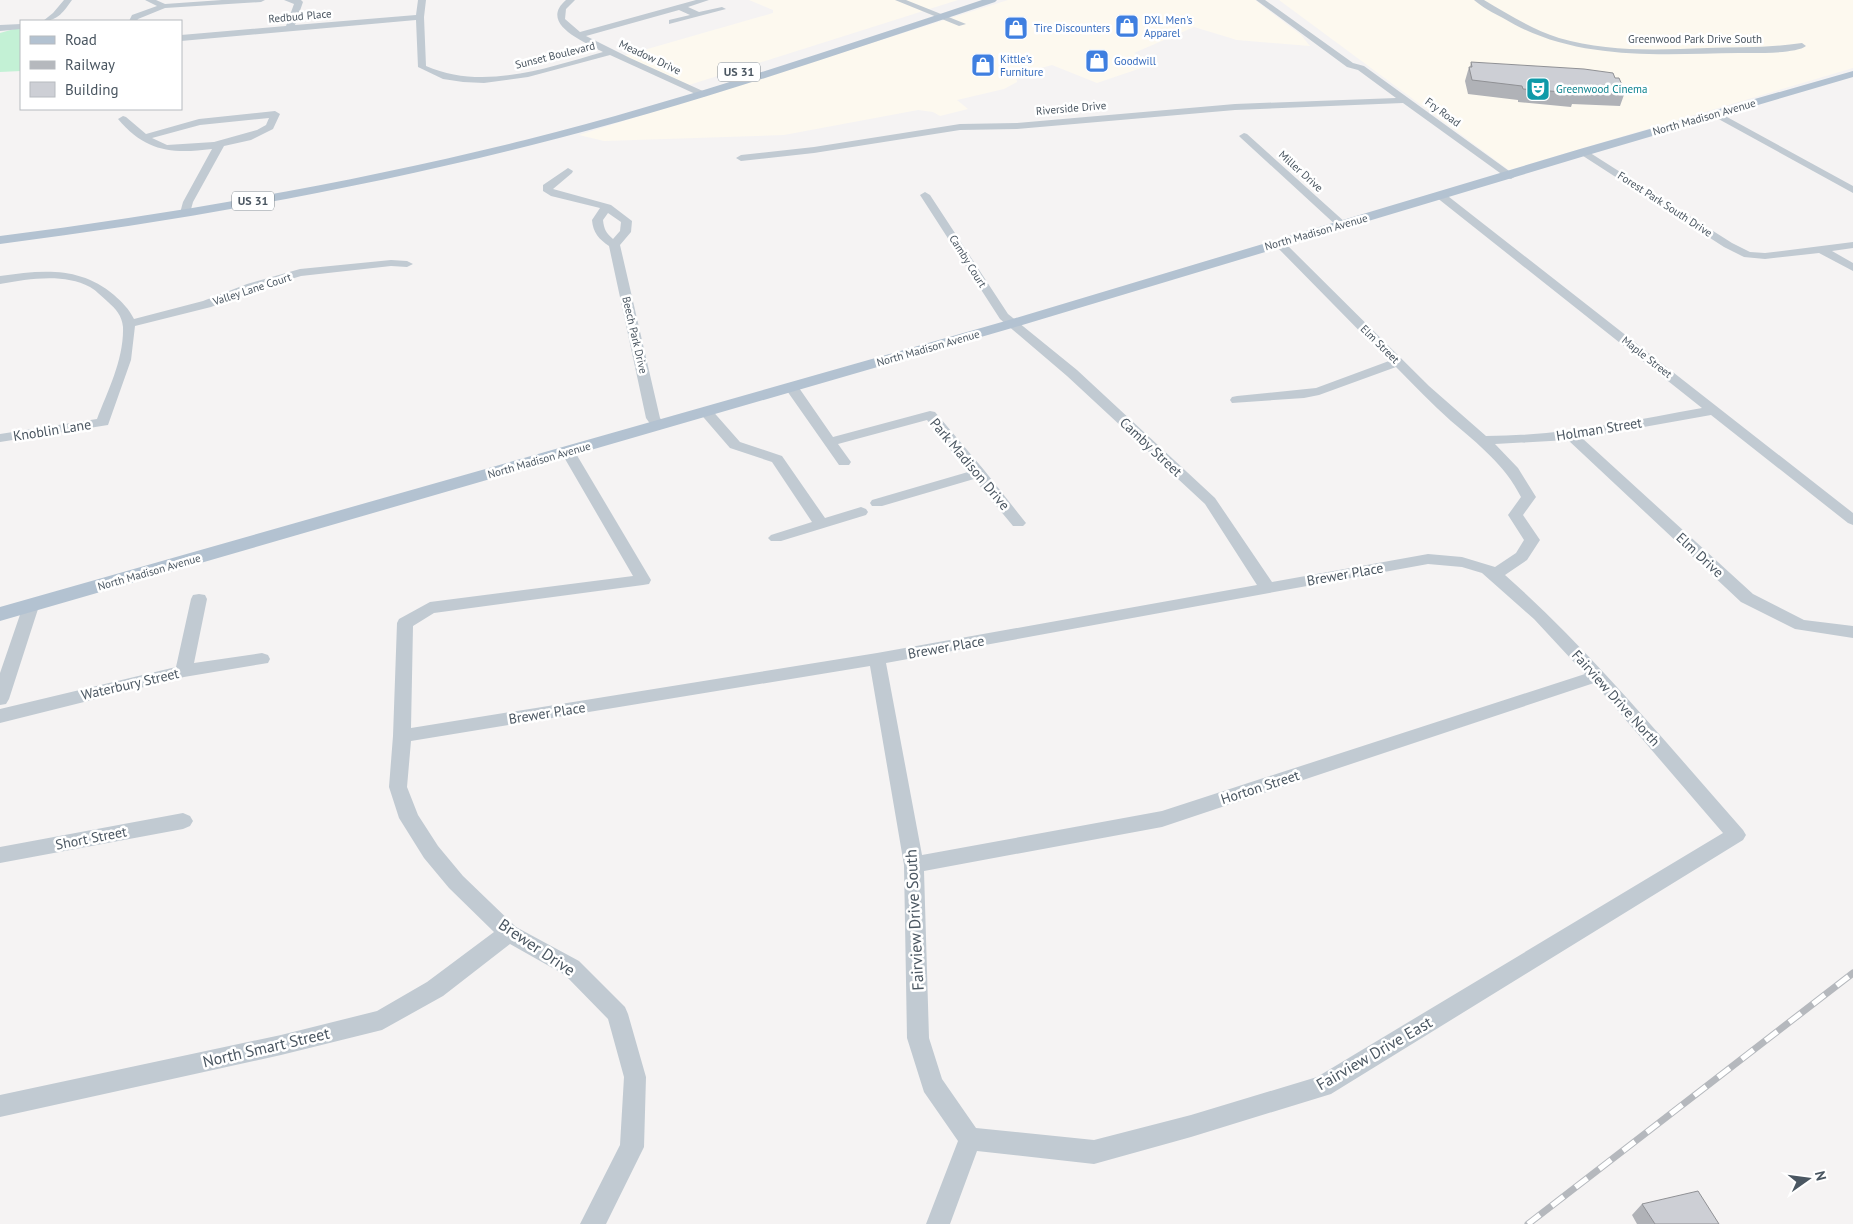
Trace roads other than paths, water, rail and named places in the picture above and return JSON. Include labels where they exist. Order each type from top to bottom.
[{"type":"main road","name":"US 31","points":[[0,230],[186,208],[487,143],[548,128],[689,88],[966,0]]},
{"type":"main road","name":"US 31","points":[[0,240],[373,178],[503,149],[702,94],[992,0]]},
{"type":"main road","name":"North Madison Avenue","points":[[0,614],[792,388],[1440,195],[1511,176],[1584,152],[1853,74]]},
{"type":"street","points":[[49,20],[68,0]]},
{"type":"street","points":[[149,0],[164,6]]},
{"type":"street","points":[[134,20],[136,17],[164,6],[261,0]]},
{"type":"street","points":[[288,0],[301,1],[290,28]]},
{"type":"street","name":"Sunset Boulevard","points":[[422,0],[420,17],[422,67],[443,76],[472,79],[508,78],[532,74],[612,52]]},
{"type":"street","name":"Meadow Drive","points":[[571,0],[564,5],[560,14],[562,22],[580,35],[702,94]]},
{"type":"street","points":[[580,35],[705,0]]},
{"type":"street","points":[[898,0],[962,24]]},
{"type":"street","name":"Fry Road","points":[[1260,0],[1350,65],[1361,68],[1511,176]]},
{"type":"street","name":"Fry Road","points":[[1272,0],[1361,63],[1361,68]]},
{"type":"street","name":"Greenwood Park Drive South","points":[[1478,0],[1534,31],[1574,44],[1612,50],[1664,53],[1779,50],[1802,46]]},
{"type":"street","points":[[680,7],[698,15]]},
{"type":"street","points":[[672,22],[722,9]]},
{"type":"street","name":"Redbud Place","points":[[182,38],[420,17]]},
{"type":"street","points":[[0,28],[20,27]]},
{"type":"street","name":"Riverside Drive","points":[[741,158],[814,150],[955,128],[1017,126],[1235,107],[1405,100]]},
{"type":"street","points":[[123,119],[155,145],[174,149],[220,144],[266,130],[270,128],[275,114],[199,122],[146,137]]},
{"type":"street","points":[[1716,114],[1853,190]]},
{"type":"street","name":"Miller Drive","points":[[1244,136],[1342,225]]},
{"type":"street","points":[[186,208],[220,144]]},
{"type":"street","name":"Forest Park South Drive","points":[[1584,152],[1722,241],[1748,255]]},
{"type":"street","points":[[568,171],[547,187],[548,191],[559,196],[596,202],[607,207],[627,221],[625,232],[614,244],[604,238],[597,229],[597,220],[607,207]]},
{"type":"street","name":"Camby Court","points":[[924,195],[1004,316],[1014,323]]},
{"type":"street","name":"Maple Street","points":[[1440,195],[1853,520]]},
{"type":"street","name":"Elm Street","points":[[1279,243],[1447,410],[1484,440],[1524,486],[1529,497],[1515,515],[1532,540],[1529,550],[1519,559],[1491,571]]},
{"type":"street","name":"Beech Park Drive","points":[[614,244],[653,418],[658,425]]},
{"type":"street","points":[[1748,255],[1765,256],[1853,244]]},
{"type":"street","points":[[1821,249],[1853,268]]},
{"type":"street","name":"Valley Lane Court","points":[[129,324],[207,304],[251,287],[300,273],[391,263],[407,264]]},
{"type":"street","points":[[1,279],[47,275],[71,277],[95,285],[121,307],[129,324],[128,346],[104,422]]},
{"type":"street","name":"Camby Street","points":[[1014,323],[1210,501],[1267,587]]},
{"type":"street","points":[[1237,400],[1319,391],[1398,362]]},
{"type":"street","points":[[792,388],[844,462]]},
{"type":"street","name":"Holman Street","points":[[1484,440],[1514,441],[1570,435],[1714,410]]},
{"type":"street","points":[[705,412],[735,445],[777,459],[821,524]]},
{"type":"street","name":"Park Madison Drive","points":[[830,442],[930,415],[1018,523]]},
{"type":"street","name":"Knoblin Lane","points":[[0,438],[104,422]]},
{"type":"street","name":"Elm Drive","points":[[1570,435],[1747,598],[1801,625],[1853,632]]},
{"type":"street","name":"Brewer Drive","points":[[568,452],[643,580],[430,608],[405,622],[402,736],[398,787],[409,818],[431,852],[456,882],[509,933],[572,968],[617,1014],[635,1077],[632,1147],[592,1224]]},
{"type":"street","points":[[877,503],[979,473]]},
{"type":"street","points":[[776,538],[861,512]]},
{"type":"street","name":"Brewer Place","points":[[402,736],[877,659],[1428,559],[1452,561],[1491,571]]},
{"type":"street","name":"Fairview Drive North","points":[[1491,571],[1540,615],[1597,676],[1736,835]]},
{"type":"street","points":[[184,672],[199,598]]},
{"type":"street","points":[[0,700],[31,606]]},
{"type":"street","name":"Waterbury Street","points":[[0,716],[184,672],[262,659]]},
{"type":"street","name":"Fairview Drive South","points":[[877,659],[914,865],[918,1038],[932,1084],[970,1139]]},
{"type":"street","name":"Horton Street","points":[[914,865],[1162,819],[1597,676]]},
{"type":"street","name":"Short Street","points":[[0,856],[183,821]]},
{"type":"street","name":"Fairview Drive East","points":[[970,1139],[1094,1152],[1192,1126],[1323,1086],[1736,835]]},
{"type":"street","name":"North Smart Street","points":[[0,1106],[147,1072],[281,1045],[382,1020],[435,990],[509,933]]},
{"type":"street","points":[[938,1224],[970,1139]]},
{"type":"railway","points":[[1528,1224],[1853,973]]},
{"type":"place","name":"DXL Men's Apparel","points":[[1127,26]]},
{"type":"place","name":"Tire Discounters","points":[[1016,28]]},
{"type":"place","name":"Goodwill","points":[[1097,61]]},
{"type":"place","name":"Kittle's Furniture","points":[[983,65]]},
{"type":"place","name":"Greenwood Cinema","points":[[1538,89]]}]
